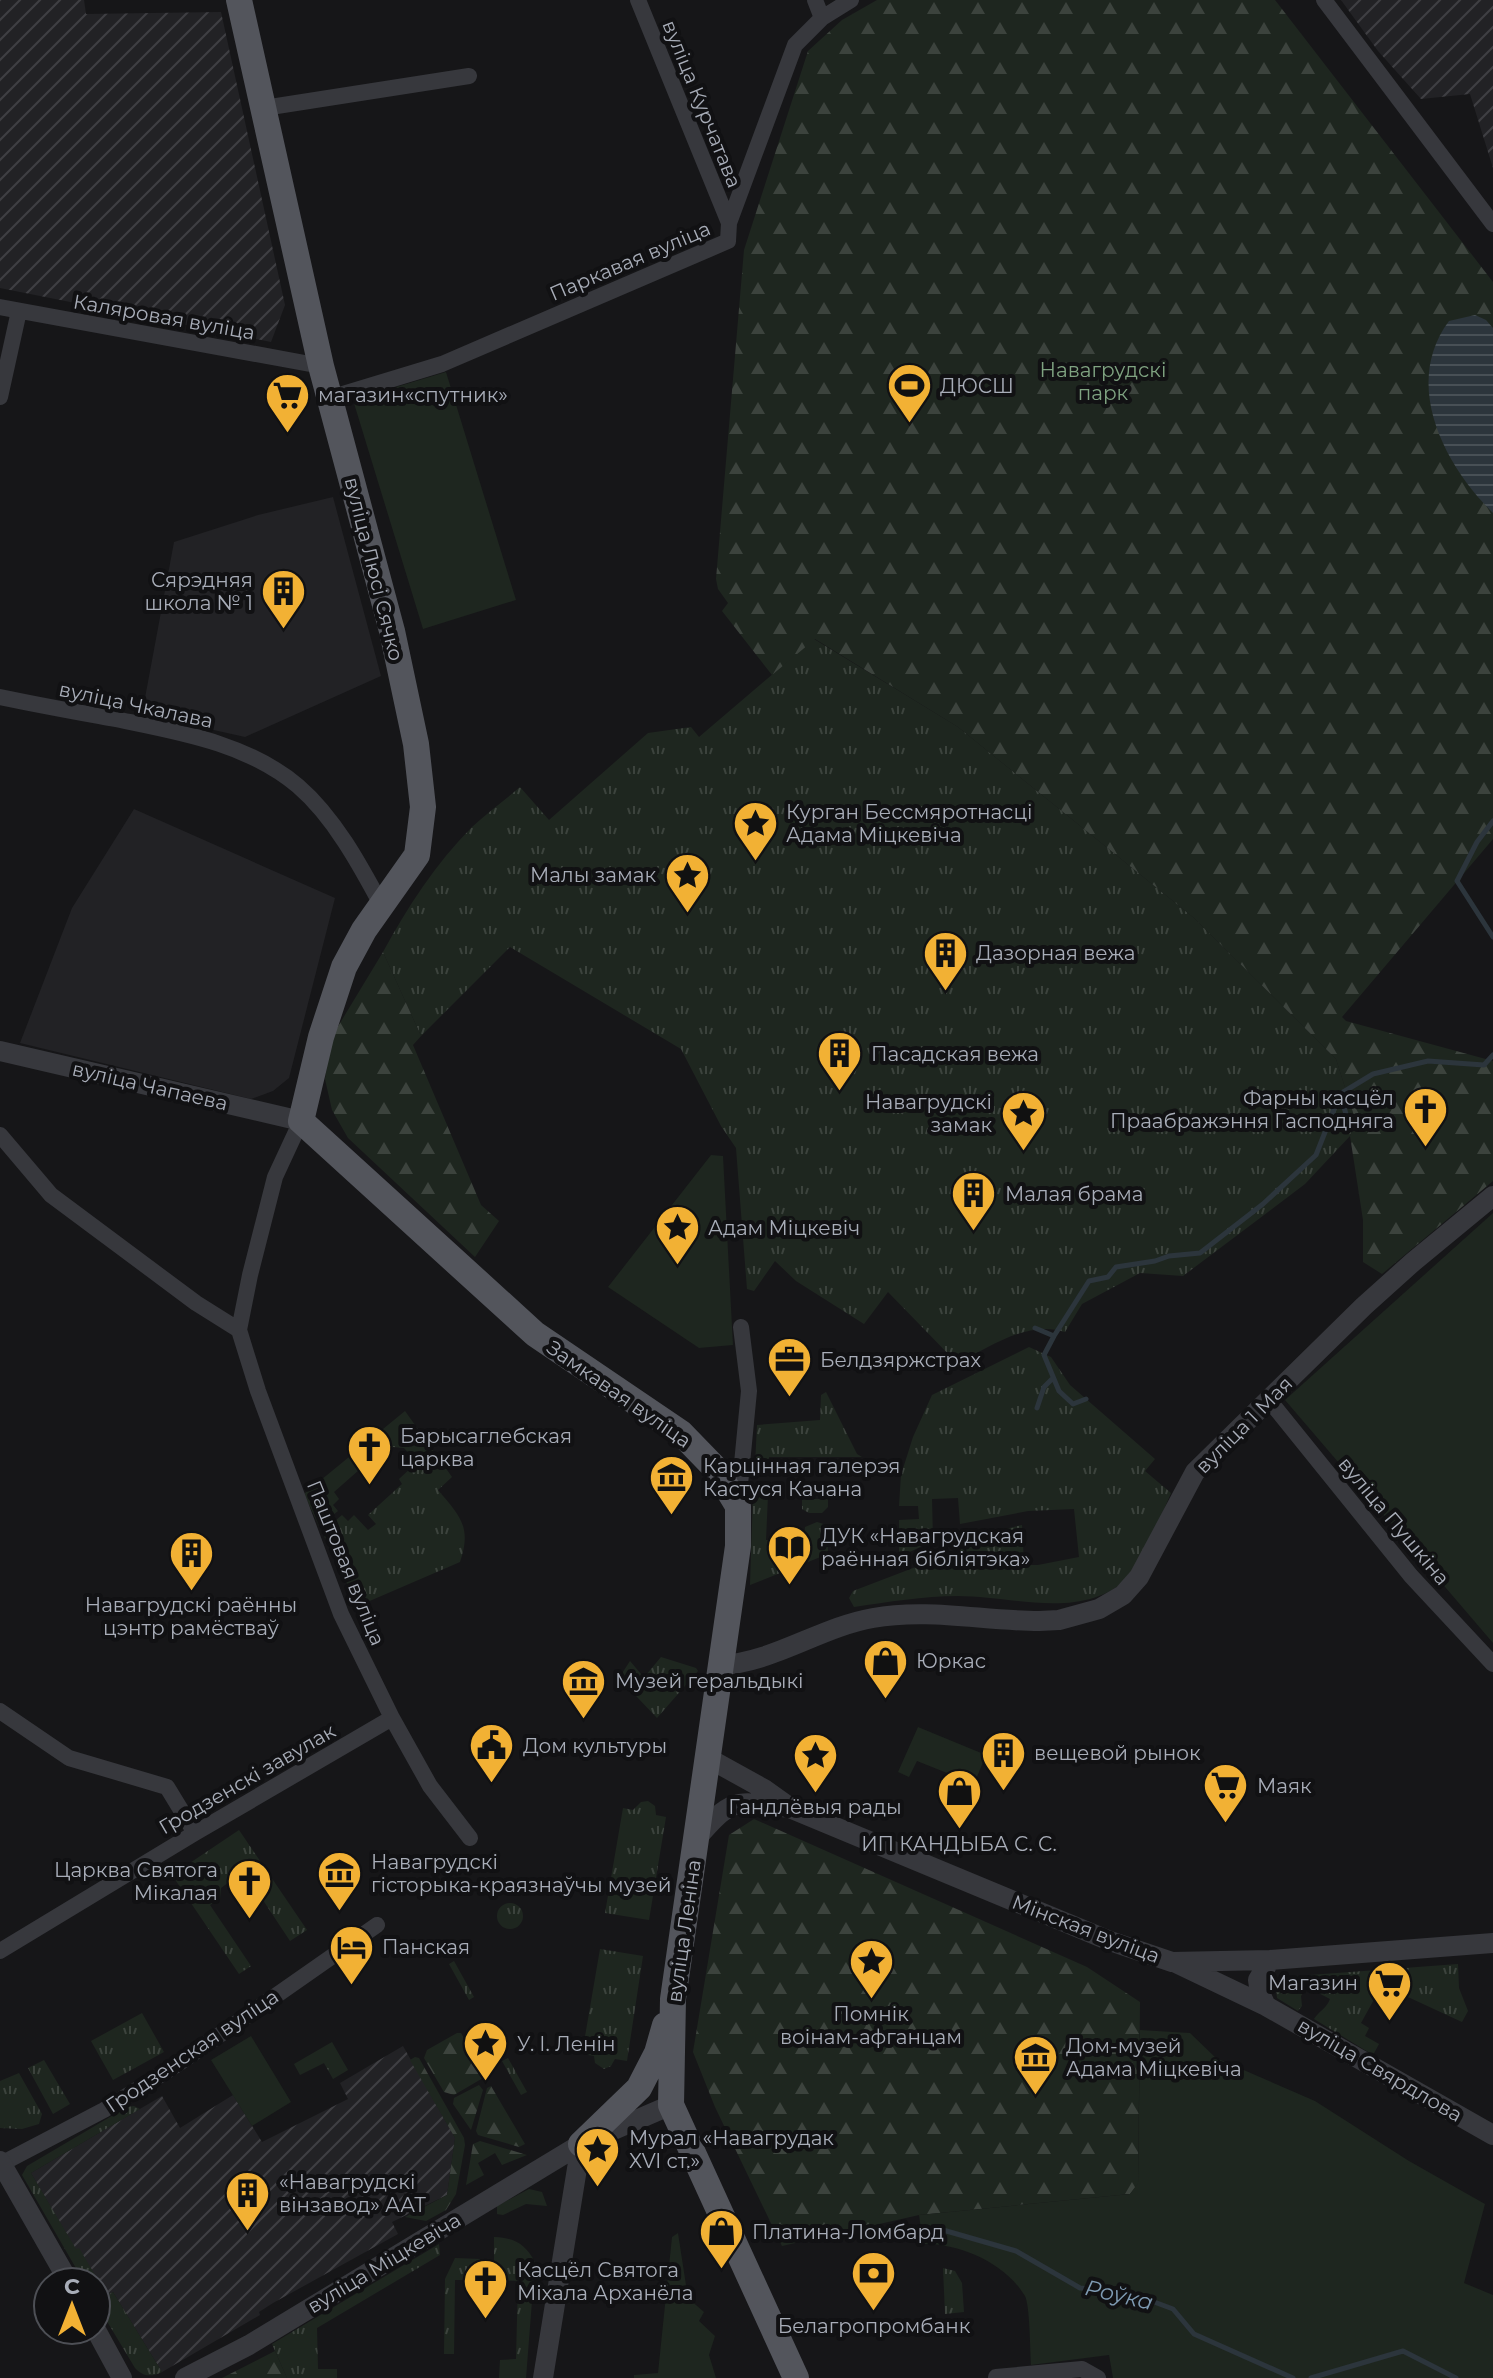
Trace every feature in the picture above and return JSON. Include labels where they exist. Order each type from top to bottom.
[{"type":"main road","name":"вуліца Люсі Сячко","points":[[239,0],[321,366],[392,631],[416,744],[423,807],[417,855],[364,930],[344,967],[321,1037],[301,1121]]},
{"type":"main road","name":"Замкавая вуліца","points":[[301,1121],[535,1334],[681,1433],[715,1468],[738,1506]]},
{"type":"main road","points":[[708,1758],[738,1546],[738,1506]]},
{"type":"main road","name":"вуліца Леніна","points":[[665,2108],[671,2076],[673,1999],[708,1758]]},
{"type":"main road","points":[[581,2144],[639,2088],[657,2053],[673,1999]]},
{"type":"main road","points":[[665,2108],[683,2130],[796,2378]]},
{"type":"street","name":"вуліца Курчатава","points":[[638,0],[729,223]]},
{"type":"street","points":[[815,0],[822,18]]},
{"type":"street","name":"Паркавая вуліца","points":[[330,398],[442,364],[728,241],[729,223],[795,45],[822,18],[851,0]]},
{"type":"street","points":[[1324,0],[1493,224]]},
{"type":"street","points":[[264,108],[469,76]]},
{"type":"street","name":"Каляровая вуліца","points":[[0,307],[321,366]]},
{"type":"street","points":[[0,397],[19,311]]},
{"type":"street","name":"вуліца Чкалава","points":[[0,697],[184,733],[226,746],[267,764],[299,787],[341,836],[382,906]]},
{"type":"street","name":"вуліца Чапаева","points":[[0,1051],[301,1121]]},
{"type":"street","name":"Паштовая вуліца","points":[[301,1121],[275,1177],[239,1330],[258,1391],[341,1614],[392,1718],[430,1786],[470,1838]]},
{"type":"street","points":[[0,1135],[51,1195],[196,1303],[239,1330]]},
{"type":"street","name":"вуліца 1 Мая","points":[[721,1665],[741,1664],[839,1625],[907,1614],[1059,1620],[1099,1609],[1123,1595],[1139,1577],[1195,1472],[1403,1270],[1493,1196]]},
{"type":"street","points":[[738,1506],[749,1391],[741,1327]]},
{"type":"street","name":"вуліца Пушкіна","points":[[1269,1400],[1411,1576],[1493,1664]]},
{"type":"street","points":[[0,1711],[69,1758],[167,1787],[195,1833]]},
{"type":"street","name":"Гродзенскі завулак","points":[[4,1942],[392,1718]]},
{"type":"street","name":"Мінская вуліца","points":[[708,1758],[764,1789],[792,1809],[1110,1941],[1172,1962],[1270,1960],[1493,1943]]},
{"type":"street","name":"Мінская вуліца","points":[[697,1838],[728,1806],[742,1803],[792,1809]]},
{"type":"street","name":"Гродзенская вуліца","points":[[2,2162],[104,2110],[178,2064],[377,1925]]},
{"type":"street","points":[[1266,2006],[1258,1980],[1270,1960]]},
{"type":"street","name":"вуліца Свярдлова","points":[[1172,1962],[1266,2006],[1493,2135]]},
{"type":"street","points":[[543,2378],[581,2144],[665,2108]]},
{"type":"street","name":"вуліца Міцкевіча","points":[[185,2378],[249,2345],[581,2144]]},
{"type":"street","points":[[2,2162],[60,2266]]},
{"type":"street","points":[[105,2346],[122,2378]]},
{"type":"street","points":[[996,2377],[1082,2369],[1098,2378]]},
{"type":"shaded area","points":[[0,0],[84,0],[86,14],[221,12],[285,305],[271,342],[0,288]]},
{"type":"shaded area","points":[[1341,0],[1493,0],[1493,168],[1470,94],[1421,99],[1378,51]]},
{"type":"shaded area","points":[[1475,315],[1493,328],[1493,513],[1475,494],[1445,448],[1429,397],[1429,371],[1435,345],[1449,321]]},
{"type":"shaded area","points":[[333,497],[381,676],[245,737],[142,714],[174,542],[258,515]]},
{"type":"shaded area","points":[[134,809],[335,898],[289,1078],[273,1091],[251,1099],[20,1043],[72,908]]},
{"type":"shaded area","points":[[403,2046],[455,2138],[447,2195],[392,2222],[398,2234],[273,2303],[259,2312],[260,2315],[162,2372],[112,2292],[112,2266],[89,2266],[79,2249],[76,2250],[31,2173],[162,2096],[180,2128],[233,2095],[262,2142],[348,2099],[340,2083]]},
{"type":"green space","name":"Навагрудскі парк","points":[[877,0],[1275,0],[1493,282],[1493,839],[1342,1017],[1346,1021],[1493,1061],[1493,1181],[1382,1274],[1363,1262],[1363,1220],[1350,1136],[1356,1122],[1336,1059],[1194,918],[958,727],[815,639],[772,675],[722,611],[728,603],[718,589],[716,579],[744,250],[808,51],[842,20]]},
{"type":"green space","points":[[446,372],[516,600],[423,629],[353,400]]},
{"type":"green space","points":[[814,639],[958,727],[1194,918],[1336,1059],[1356,1122],[1350,1136],[1305,1184],[1183,1276],[1140,1273],[1082,1304],[1065,1332],[1051,1329],[1023,1332],[957,1363],[888,1292],[864,1324],[796,1281],[775,1261],[754,1291],[747,1289],[736,1148],[721,1126],[681,1049],[510,947],[421,1036],[383,952],[412,903],[446,856],[472,827],[520,787],[549,820],[648,733],[691,727],[699,737]]},
{"type":"green space","points":[[383,952],[421,1036],[413,1045],[481,1205],[499,1221],[475,1257],[348,1138],[332,1110],[325,1079],[331,1038]]},
{"type":"green space","points":[[711,1155],[723,1156],[733,1345],[699,1348],[608,1287]]},
{"type":"green space","points":[[1493,1213],[1493,1643],[1285,1400]]},
{"type":"green space","points":[[1029,1347],[1051,1357],[1070,1385],[1155,1459],[1145,1471],[1171,1493],[1135,1570],[1111,1590],[1091,1599],[1070,1603],[945,1596],[854,1607],[849,1598],[853,1591],[934,1560],[960,1559],[960,1539],[1022,1525],[1024,1565],[1079,1557],[1074,1509],[1028,1511],[960,1524],[958,1498],[932,1499],[933,1541],[899,1557],[899,1520],[919,1519],[918,1506],[899,1506],[901,1475],[913,1437],[932,1395]]},
{"type":"green space","points":[[826,1392],[857,1454],[862,1457],[769,1457],[769,1466],[755,1466],[757,1425],[820,1420],[821,1395]]},
{"type":"green space","points":[[405,1411],[452,1477],[438,1490],[462,1523],[463,1550],[460,1562],[358,1606],[322,1532],[342,1515],[348,1521],[354,1515],[368,1530],[376,1524],[368,1515],[402,1484],[399,1479],[412,1467],[412,1457],[404,1448],[393,1447],[380,1459],[376,1455],[334,1492],[339,1499],[333,1505],[338,1511],[319,1526],[304,1494]]},
{"type":"green space","points":[[753,1495],[768,1495],[766,1540],[804,1539],[805,1527],[817,1522],[827,1525],[828,1554],[750,1585]]},
{"type":"green space","points":[[802,1499],[828,1499],[828,1507],[822,1513],[809,1513],[802,1509]]},
{"type":"green space","points":[[661,1657],[698,1671],[657,1718],[619,1678],[630,1661],[641,1674],[646,1675]]},
{"type":"green space","points":[[918,1727],[986,1755],[967,1801],[940,1790],[947,1773],[917,1761],[909,1777],[898,1772]]},
{"type":"green space","points":[[648,1801],[655,1806],[656,1815],[666,1817],[649,1920],[605,1913],[623,1808],[633,1810],[641,1802]]},
{"type":"green space","points":[[754,1819],[1087,1967],[1140,2002],[1138,2184],[1130,2194],[919,2215],[782,2246],[715,2107],[693,2052],[729,1835]]},
{"type":"green space","points":[[239,1830],[307,1930],[290,1941],[249,1879],[239,1885],[229,1882],[221,1888],[220,1898],[210,1905],[251,1966],[239,1974],[172,1875]]},
{"type":"green space","points":[[510,1903],[519,1907],[523,1916],[519,1925],[510,1929],[501,1925],[497,1916],[501,1907]]},
{"type":"green space","points":[[600,1949],[643,1956],[627,2061],[615,2059],[611,2066],[604,2069],[595,2063],[594,2056],[582,2054]]},
{"type":"green space","points":[[454,1961],[474,1997],[469,2000],[449,1964]]},
{"type":"green space","points":[[1458,1964],[1459,1988],[1468,2011],[1462,2022],[1382,1985],[1361,2023],[1369,2028],[1365,2036],[1379,2044],[1373,2055],[1314,2019],[1330,1999],[1307,1987],[1301,1996],[1302,2006],[1298,2011],[1277,1998],[1276,1990],[1283,1977]]},
{"type":"green space","points":[[142,2013],[164,2052],[113,2080],[91,2041]]},
{"type":"green space","points":[[1140,2030],[1190,2033],[1216,2058],[1315,2101],[1409,2161],[1485,2204],[1464,2283],[1493,2295],[1493,2378],[1113,2378],[1109,2355],[1031,2365],[1025,2296],[1006,2274],[980,2257],[952,2247],[923,2244],[919,2215],[1130,2194],[1138,2183]]},
{"type":"green space","points":[[461,2033],[484,2073],[483,2078],[454,2095],[444,2092],[424,2058],[427,2050]]},
{"type":"green space","points":[[251,2036],[291,2102],[252,2126],[211,2060]]},
{"type":"green space","points":[[332,2042],[348,2070],[333,2079],[324,2063],[300,2075],[294,2064]]},
{"type":"green space","points":[[419,2058],[465,2145],[456,2194],[446,2210],[426,2221],[405,2217],[447,2195],[455,2138],[410,2060]]},
{"type":"green space","points":[[508,2058],[527,2092],[521,2095],[502,2061]]},
{"type":"green space","points":[[44,2060],[70,2104],[53,2114],[28,2068]]},
{"type":"green space","points":[[19,2073],[42,2114],[39,2124],[22,2129],[0,2128],[0,2081]]},
{"type":"green space","points":[[479,2085],[483,2090],[471,2130],[453,2104],[454,2098]]},
{"type":"green space","points":[[491,2086],[525,2144],[519,2147],[478,2135],[476,2131],[487,2088]]},
{"type":"green space","points":[[127,2107],[140,2109],[31,2173],[76,2249],[79,2248],[90,2266],[75,2266],[22,2175],[27,2166]]},
{"type":"green space","points":[[480,2141],[527,2155],[502,2165],[495,2153],[478,2163],[484,2175],[466,2185],[473,2144]]},
{"type":"green space","points":[[529,2189],[542,2192],[547,2206],[526,2204],[503,2215],[497,2214],[497,2206]]},
{"type":"green space","points":[[678,2233],[688,2298],[704,2312],[699,2321],[715,2336],[709,2355],[716,2378],[634,2378],[634,2375],[658,2373],[672,2237]]},
{"type":"green space","points":[[494,2237],[519,2243],[535,2262],[526,2378],[499,2378],[500,2360],[516,2359],[518,2281],[494,2280]]},
{"type":"green space","points":[[439,2244],[440,2255],[317,2328],[318,2369],[337,2369],[337,2378],[287,2378],[272,2344]]},
{"type":"green space","points":[[455,2258],[480,2259],[480,2280],[455,2280],[454,2354],[444,2354],[445,2279]]},
{"type":"green space","points":[[943,2268],[955,2271],[962,2283],[964,2312],[945,2314]]},
{"type":"green space","points":[[113,2292],[162,2372],[144,2375],[135,2368],[112,2330]]},
{"type":"green space","points":[[275,2351],[287,2378],[222,2378]]},
{"type":"waterway","points":[[1493,821],[1477,842],[1457,881],[1493,937]]},
{"type":"waterway","points":[[1035,1328],[1054,1336],[1089,1281],[1108,1277],[1116,1267],[1200,1253],[1263,1204],[1316,1155],[1340,1094],[1373,1074],[1428,1061],[1484,1065],[1493,1055]]},
{"type":"waterway","points":[[1341,1096],[1347,1118]]},
{"type":"waterway","points":[[1054,1336],[1044,1355],[1059,1391],[1073,1404],[1086,1399]]},
{"type":"waterway","points":[[1037,1408],[1044,1387],[1053,1378]]},
{"type":"waterway","name":"Роўка","points":[[936,2228],[1016,2251],[1080,2288],[1130,2293],[1173,2309],[1194,2334],[1293,2378]]},
{"type":"waterway","name":"Роўка","points":[[1311,2378],[1403,2351],[1456,2378]]},
{"type":"place","name":"ДЮСШ","points":[[909,425]]},
{"type":"place","name":"магазин«спутник»","points":[[287,434]]},
{"type":"place","name":"Сярэдняя школа № 1","points":[[284,631]]},
{"type":"place","name":"Курган Бессмяротнасці Адама Міцкевіча","points":[[755,862]]},
{"type":"place","name":"Малы замак","points":[[687,914]]},
{"type":"place","name":"Дазорная вежа","points":[[945,992]]},
{"type":"place","name":"Пасадская вежа","points":[[840,1093]]},
{"type":"place","name":"Фарны касцёл Праабражэння Гасподняга","points":[[1425,1148]]},
{"type":"place","name":"Навагрудскі замак","points":[[1023,1152]]},
{"type":"place","name":"Малая брама","points":[[974,1233]]},
{"type":"place","name":"Адам Міцкевіч","points":[[677,1267]]},
{"type":"place","name":"Белдзяржстрах","points":[[789,1399]]},
{"type":"place","name":"Барысаглебская царква","points":[[369,1487]]},
{"type":"place","name":"Карцінная галерэя Кастуся Качана","points":[[672,1516]]},
{"type":"place","name":"ДУК «Навагрудская раённая бібліятэка»","points":[[790,1586]]},
{"type":"place","name":"Навагрудскі раённы цэнтр рамёстваў","points":[[191,1592]]},
{"type":"place","name":"Юркас","points":[[885,1700]]},
{"type":"place","name":"Музей геральдыкі","points":[[584,1720]]},
{"type":"place","name":"Дом культуры","points":[[492,1785]]},
{"type":"place","name":"вещевой рынок","points":[[1003,1792]]},
{"type":"place","name":"Гандлёвыя рады","points":[[815,1794]]},
{"type":"place","name":"Маяк","points":[[1226,1825]]},
{"type":"place","name":"ИП КАНДЫБА С. С.","points":[[959,1831]]},
{"type":"place","name":"Навагрудскі гісторыка-краязнаўчы музей","points":[[340,1913]]},
{"type":"place","name":"Царква Святога Мікалая","points":[[249,1921]]},
{"type":"place","name":"Панская","points":[[351,1986]]},
{"type":"place","name":"Помнік воінам-афганцам","points":[[871,2001]]},
{"type":"place","name":"Магазин","points":[[1389,2022]]},
{"type":"place","name":"У. І. Ленін","points":[[486,2083]]},
{"type":"place","name":"Дом-музей Адама Міцкевіча","points":[[1035,2096]]},
{"type":"place","name":"Мурал «Навагрудак XVI ст.»","points":[[598,2188]]},
{"type":"place","name":"«Навагрудскі вінзавод» ААТ","points":[[248,2233]]},
{"type":"place","name":"Платина-Ломбард","points":[[721,2271]]},
{"type":"place","name":"Белагропромбанк","points":[[874,2313]]},
{"type":"place","name":"Касцёл Святога Міхала Арханёла","points":[[486,2321]]}]
